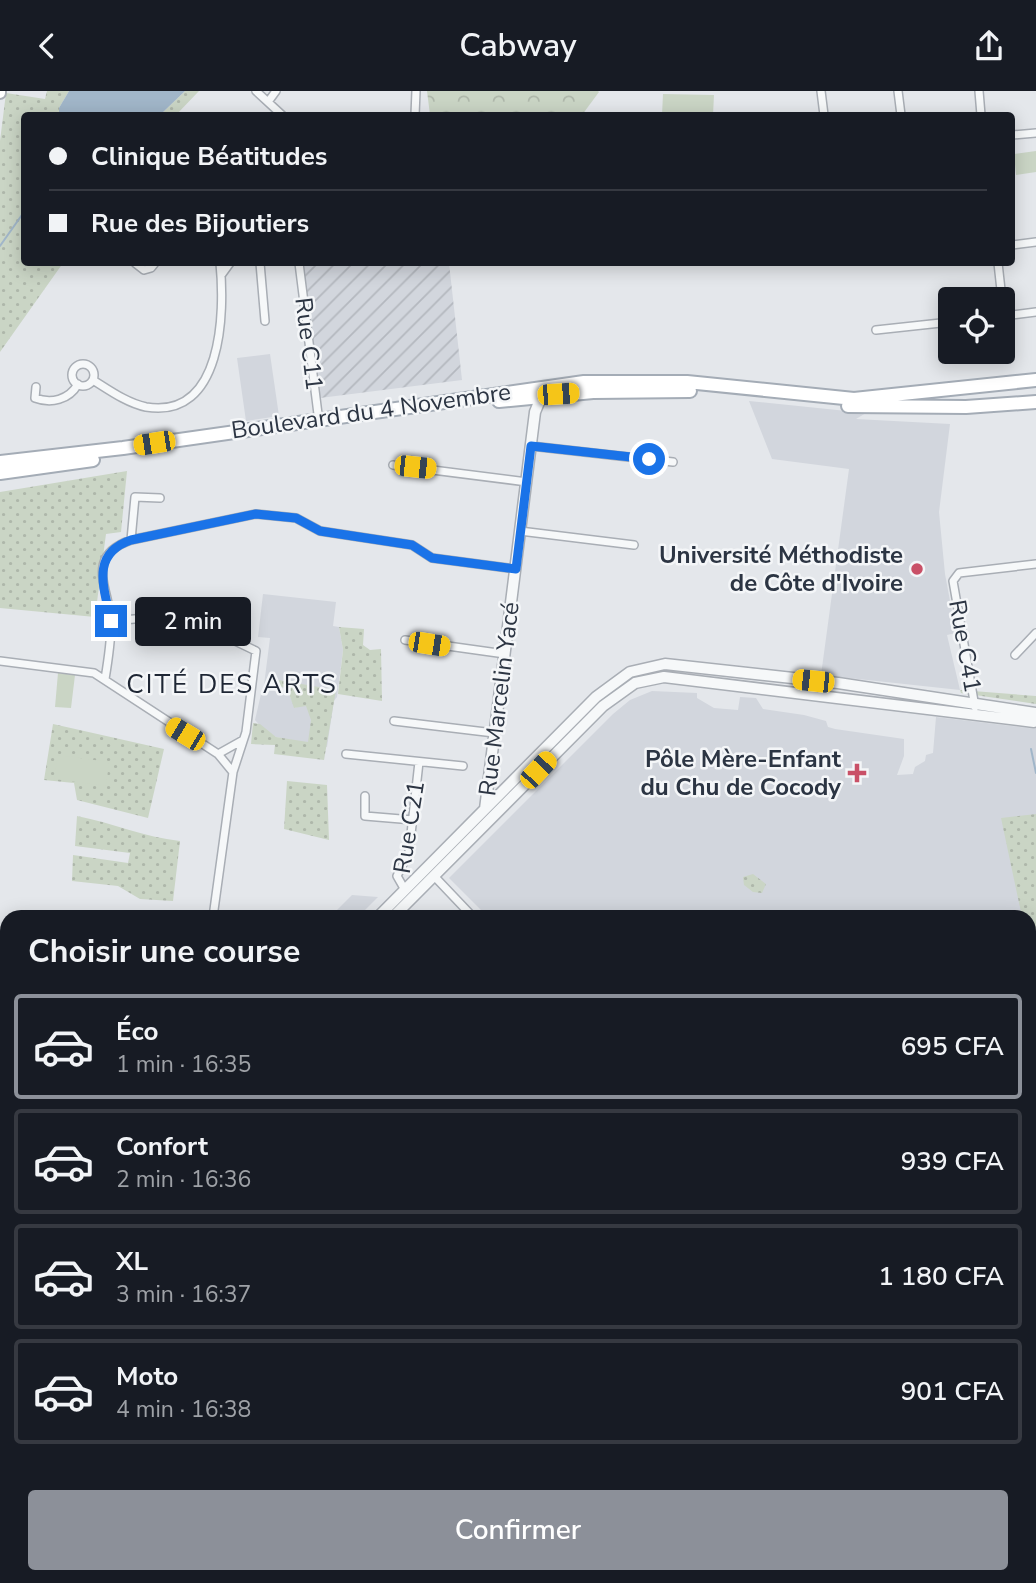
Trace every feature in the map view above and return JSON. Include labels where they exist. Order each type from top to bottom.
[{"type":"main road","name":"Boulevard du 4 Novembre","points":[[0,462],[319,422],[605,381],[687,382],[854,399],[1036,380]]},
{"type":"main road","name":"Boulevard du 4 Novembre","points":[[536,392],[692,391],[904,408],[1036,401]]},
{"type":"main road","name":"Boulevard du 4 Novembre","points":[[0,473],[319,422]]},
{"type":"street","points":[[256,91],[279,112]]},
{"type":"street","points":[[268,102],[276,91]]},
{"type":"street","points":[[415,112],[416,91]]},
{"type":"street","points":[[821,91],[824,112]]},
{"type":"street","points":[[898,91],[901,112]]},
{"type":"street","points":[[979,91],[981,112]]},
{"type":"street","points":[[1015,135],[1036,133]]},
{"type":"street","points":[[1015,245],[1036,242]]},
{"type":"street","points":[[93,380],[142,406],[167,406],[191,395],[209,369],[221,336],[220,266]]},
{"type":"street","points":[[221,275],[228,266]]},
{"type":"street","points":[[260,266],[265,321]]},
{"type":"street","name":"Rue C11","points":[[299,266],[319,422]]},
{"type":"street","points":[[998,266],[1000,287]]},
{"type":"street","points":[[1015,315],[1036,312]]},
{"type":"street","points":[[876,330],[938,323]]},
{"type":"street","points":[[78,384],[73,374],[81,365],[92,369],[93,380]]},
{"type":"street","points":[[78,384],[86,385],[93,380]]},
{"type":"street","points":[[36,387],[35,398],[54,400],[69,396],[78,384]]},
{"type":"street","name":"Rue Marcelin Yacé","points":[[489,813],[494,733],[536,392]]},
{"type":"street","points":[[531,446],[673,462]]},
{"type":"street","points":[[393,465],[527,482]]},
{"type":"street","points":[[131,540],[135,497],[160,498]]},
{"type":"street","points":[[105,679],[111,621],[103,588],[105,560],[116,545],[131,540],[230,518],[268,515],[296,518],[320,531],[412,545],[432,558],[516,569]]},
{"type":"street","points":[[520,531],[634,545]]},
{"type":"street","name":"Rue C41","points":[[975,710],[955,577],[959,573],[1036,564]]},
{"type":"street","points":[[111,621],[181,615],[256,651],[243,740],[233,772],[215,910]]},
{"type":"street","points":[[1015,655],[1036,633]]},
{"type":"street","points":[[405,640],[505,654]]},
{"type":"street","points":[[0,661],[94,673],[218,754],[233,772]]},
{"type":"street","points":[[400,910],[596,697],[630,672],[665,664],[838,683],[975,710]]},
{"type":"street","points":[[746,689],[747,675]]},
{"type":"street","points":[[385,910],[603,706],[635,683],[671,677],[746,689],[1032,717]]},
{"type":"street","points":[[394,721],[494,733]]},
{"type":"street","points":[[218,754],[243,740]]},
{"type":"street","points":[[346,754],[463,766]]},
{"type":"street","name":"Rue C21","points":[[405,890],[397,876],[408,852],[419,762]]},
{"type":"street","points":[[365,796],[365,816],[413,820]]},
{"type":"street","points":[[434,876],[466,910]]},
{"type":"shaded area","points":[[303,266],[449,266],[462,380],[320,398]]},
{"type":"shaded area","points":[[270,354],[279,416],[246,421],[237,358]]},
{"type":"shaded area","points":[[749,401],[866,413],[856,419],[950,424],[939,512],[945,574],[956,633],[947,635],[960,690],[821,675],[849,469],[772,459]]},
{"type":"shaded area","points":[[263,594],[336,602],[333,626],[339,627],[343,650],[337,697],[333,702],[304,691],[264,685],[270,638],[258,637]]},
{"type":"shaded area","points":[[266,690],[288,692],[295,708],[301,705],[333,707],[327,747],[276,737],[263,729],[255,720],[261,694]]},
{"type":"shaded area","points":[[652,691],[697,693],[697,698],[714,708],[738,710],[740,697],[756,698],[763,709],[826,721],[828,727],[835,729],[904,739],[904,756],[897,775],[913,774],[915,767],[925,761],[926,755],[933,753],[936,717],[1036,729],[1036,910],[481,910],[449,878],[630,700]]},
{"type":"shaded area","points":[[352,895],[378,897],[365,910],[337,910]]},
{"type":"green space","points":[[47,91],[69,91],[59,112],[21,112],[21,266],[61,266],[0,352],[0,141],[6,93],[45,99]]},
{"type":"green space","points":[[185,91],[199,91],[179,112],[163,112]]},
{"type":"green space","points":[[427,91],[599,92],[584,112],[430,112]]},
{"type":"green space","points":[[663,94],[714,95],[713,112],[662,112]]},
{"type":"green space","points":[[1036,151],[1036,172],[1016,175],[1015,154]]},
{"type":"green space","points":[[127,471],[121,532],[106,534],[95,617],[0,608],[0,492]]},
{"type":"green space","points":[[339,627],[364,629],[363,645],[370,650],[381,649],[382,701],[338,694],[343,650]]},
{"type":"green space","points":[[58,673],[75,675],[71,708],[55,707]]},
{"type":"green space","points":[[267,678],[336,690],[324,760],[274,754],[275,745],[251,744],[253,723],[260,724],[276,737],[308,742],[311,720],[306,706],[294,708],[287,688],[266,683]]},
{"type":"green space","points":[[960,690],[1036,696],[1036,704],[961,693]]},
{"type":"green space","points":[[53,724],[164,749],[148,818],[77,800],[74,783],[44,780]]},
{"type":"green space","points":[[58,755],[109,762],[106,786],[54,779]]},
{"type":"green space","points":[[287,781],[327,785],[329,840],[284,829]]},
{"type":"green space","points":[[1036,814],[1036,910],[1021,910],[1001,818]]},
{"type":"green space","points":[[77,816],[180,841],[173,901],[140,899],[118,886],[72,881],[73,855],[128,863],[130,853],[75,846]]},
{"type":"green space","points":[[753,874],[766,884],[762,893],[753,892],[744,885],[743,877]]},
{"type":"water","points":[[69,91],[185,91],[163,112],[59,112]]},
{"type":"waterway","points":[[0,246],[21,216]]},
{"type":"waterway","points":[[1031,749],[1036,773]]},
{"type":"place","name":"Université Méthodiste de Côte d'Ivoire","points":[[917,569]]},
{"type":"place","name":"Pôle Mère-Enfant du Chu de Cocody","points":[[857,773]]},
{"type":"district","name":"CITÉ DES ARTS","points":[[232,684]]},
{"type":"route","points":[[111,621],[103,588],[105,560],[116,545],[131,540],[256,514],[296,518],[320,531],[350,537],[412,545],[432,558],[516,569],[531,446],[649,459]]}]
